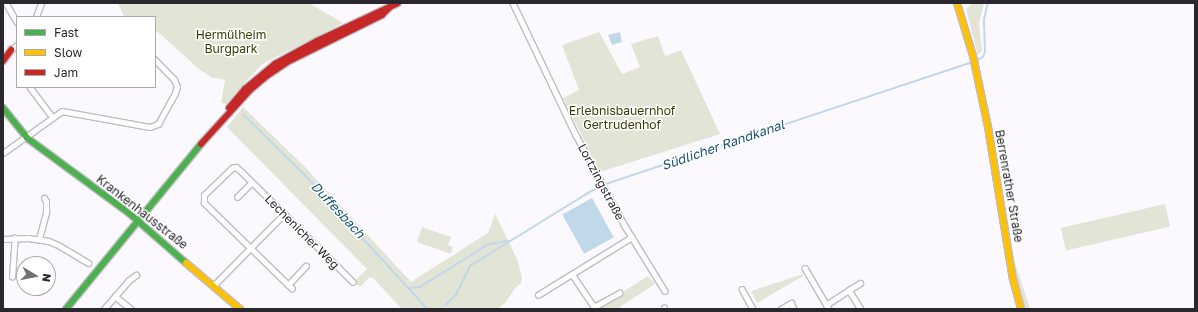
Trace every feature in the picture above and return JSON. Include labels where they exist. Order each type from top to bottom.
[{"type":"street","points":[[6,3],[16,20]]},
{"type":"street","points":[[36,16],[41,3]]},
{"type":"street","points":[[66,309],[222,120],[245,89],[275,64],[317,40],[398,3]]},
{"type":"street","name":"Lortzingstraße","points":[[513,3],[556,95],[606,190],[632,237],[665,291]]},
{"type":"street","name":"Berrenrather Straße","points":[[957,3],[973,56],[996,164],[1013,279],[1022,309]]},
{"type":"street","points":[[3,57],[16,46]]},
{"type":"street","points":[[3,61],[11,50]]},
{"type":"street","points":[[3,153],[27,138],[53,117],[65,111],[153,127],[159,122],[175,93],[177,86],[174,80],[156,61]]},
{"type":"street","points":[[31,88],[53,117]]},
{"type":"street","name":"Krankenhausstraße","points":[[3,108],[27,138],[139,221],[240,309]]},
{"type":"street","name":"Lechenicher Weg","points":[[250,249],[204,203],[204,195],[232,168],[236,167],[352,282]]},
{"type":"street","points":[[237,197],[251,183]]},
{"type":"street","points":[[39,239],[47,206],[44,198]]},
{"type":"street","points":[[214,285],[284,214]]},
{"type":"street","points":[[538,295],[632,237]]},
{"type":"street","points":[[12,277],[15,238]]},
{"type":"street","points":[[3,239],[39,239],[60,246],[88,262]]},
{"type":"street","points":[[250,249],[290,287],[306,266]]},
{"type":"street","points":[[805,268],[828,307],[860,283]]},
{"type":"street","points":[[572,274],[594,307],[618,293]]},
{"type":"street","points":[[104,309],[128,281],[136,275]]},
{"type":"street","points":[[742,289],[753,309]]},
{"type":"street","points":[[849,290],[861,309]]},
{"type":"street","points":[[115,296],[131,309]]},
{"type":"street","points":[[781,309],[791,303],[794,309]]},
{"type":"green space","name":"Hermülheim Burgpark","points":[[118,3],[309,3],[343,23],[262,64],[226,104],[221,103],[225,80],[211,77],[200,70],[157,31],[156,33],[156,16],[124,16]]},
{"type":"green space","points":[[973,3],[984,3],[979,23],[982,51],[978,55],[966,9]]},
{"type":"green space","name":"Erlebnisbauernhof Gertrudenhof","points":[[599,32],[622,74],[640,67],[631,44],[658,36],[665,56],[681,50],[720,134],[600,172],[563,98],[579,90],[562,45]]},
{"type":"green space","points":[[243,107],[304,166],[411,282],[488,233],[495,214],[517,259],[522,278],[521,283],[515,288],[506,302],[497,309],[402,309],[373,278],[370,277],[360,287],[354,282],[367,269],[227,127]]},
{"type":"green space","points":[[1165,204],[1170,226],[1066,250],[1061,228]]},
{"type":"green space","points":[[422,227],[451,237],[448,245],[453,247],[451,254],[417,242]]},
{"type":"green space","points":[[1013,263],[1016,266],[1030,309],[1025,309],[1024,307],[1015,277]]},
{"type":"green space","points":[[803,274],[803,276],[757,303],[751,291]]},
{"type":"green space","points":[[648,276],[655,284],[617,309],[596,309]]},
{"type":"water","points":[[620,32],[622,42],[612,45],[608,35]]},
{"type":"water","points":[[592,198],[614,237],[584,254],[562,214]]},
{"type":"waterway","name":"Südlicher Randkanal","points":[[976,61],[983,57],[985,52],[984,19],[988,3]]},
{"type":"waterway","name":"Südlicher Randkanal","points":[[445,305],[456,295],[470,266],[588,193],[606,184],[972,62]]},
{"type":"waterway","name":"Duffesbach","points":[[244,115],[306,176],[428,309]]},
{"type":"waterway","points":[[409,288],[420,287],[489,244],[509,241]]},
{"type":"traffic: fast","points":[[3,108],[27,138],[130,214],[186,263]]},
{"type":"traffic: fast","points":[[66,309],[201,144]]},
{"type":"traffic: slow","points":[[957,3],[973,56],[988,127],[1013,279],[1021,309]]},
{"type":"traffic: slow","points":[[186,263],[240,309]]},
{"type":"traffic: jam","points":[[229,108],[245,89],[275,64],[317,41],[398,3]]},
{"type":"traffic: jam","points":[[201,144],[250,90],[268,75],[287,62],[382,15],[390,7]]},
{"type":"traffic: jam","points":[[3,61],[11,50]]}]
